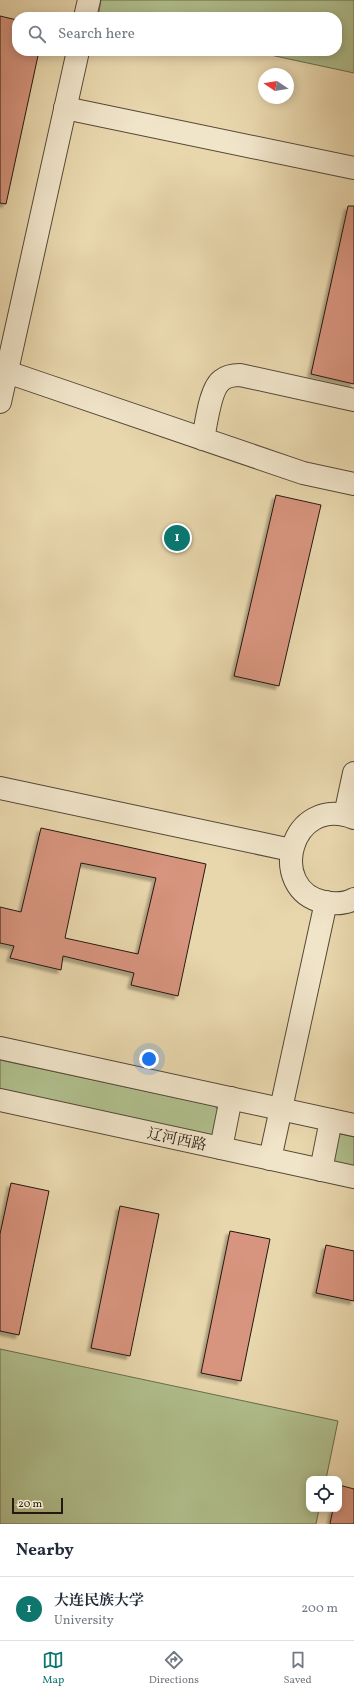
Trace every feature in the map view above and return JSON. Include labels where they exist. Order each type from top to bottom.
[{"type":"street","points":[[86,12],[89,0]]},
{"type":"street","points":[[0,402],[77,56]]},
{"type":"street","points":[[65,108],[354,168]]},
{"type":"street","points":[[7,372],[303,473],[354,484]]},
{"type":"street","points":[[203,439],[214,390],[220,380],[230,376],[240,375],[354,400]]},
{"type":"street","points":[[354,773],[350,816],[330,814],[317,818],[305,825],[296,836],[291,850],[291,865],[296,880],[305,893],[319,901],[334,904],[349,902],[354,899]]},
{"type":"street","points":[[0,788],[291,850]]},
{"type":"street","points":[[270,1159],[326,902]]},
{"type":"street","points":[[0,1048],[354,1125]]},
{"type":"street","points":[[221,1148],[231,1098]]},
{"type":"street","name":"辽河西路","points":[[0,1100],[354,1177]]},
{"type":"street","points":[[321,1170],[331,1120]]},
{"type":"green space","points":[[101,0],[354,0],[354,73],[275,56],[342,56],[342,12],[99,12]]},
{"type":"green space","points":[[0,1060],[215,1106],[224,1118],[221,1128],[210,1136],[0,1090]]},
{"type":"green space","points":[[341,1134],[354,1137],[354,1167],[335,1163],[329,1152],[331,1141]]},
{"type":"green space","points":[[0,1349],[338,1421],[327,1476],[306,1476],[306,1512],[318,1512],[316,1524],[0,1524]]},
{"type":"building","points":[[0,16],[12,19],[12,56],[38,56],[6,204],[0,203]]},
{"type":"building","points":[[348,206],[354,206],[354,384],[311,374]]},
{"type":"building","points":[[276,495],[321,505],[279,686],[234,676]]},
{"type":"building","points":[[41,828],[206,864],[178,996],[131,985],[134,973],[63,956],[61,970],[10,958],[14,946],[0,943],[0,907],[21,912]],"holes":[[[81,863],[156,878],[138,954],[65,938]]]},
{"type":"building","points":[[11,1183],[49,1191],[19,1335],[0,1331],[0,1234]]},
{"type":"building","points":[[120,1206],[159,1214],[130,1356],[91,1348]]},
{"type":"building","points":[[230,1231],[270,1239],[241,1381],[201,1373]]},
{"type":"building","points":[[326,1245],[354,1251],[354,1301],[316,1293]]},
{"type":"building","points":[[342,1486],[354,1489],[354,1524],[330,1524],[332,1512],[342,1512]]},
{"type":"place","name":"大连民族大学","points":[[177,538]]}]
